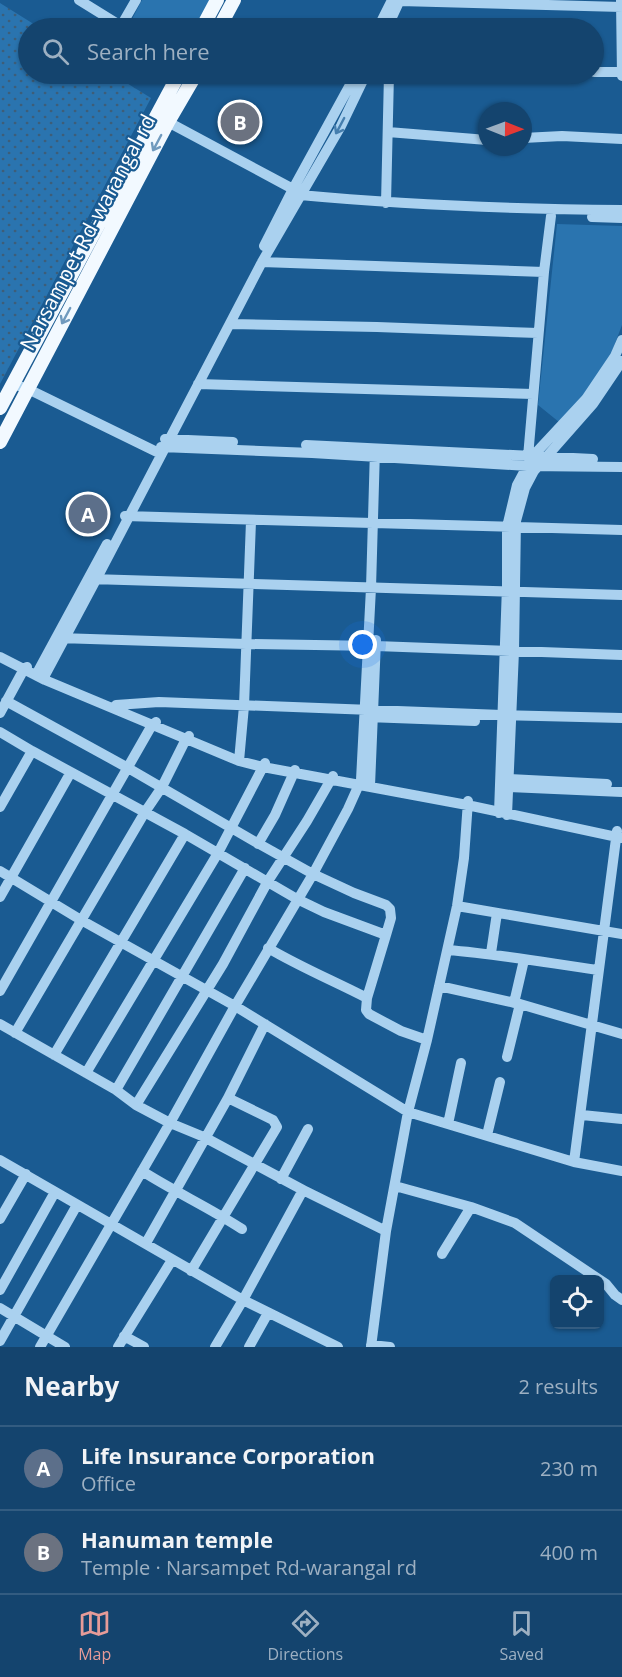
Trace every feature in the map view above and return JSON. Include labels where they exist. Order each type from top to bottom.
[{"type":"main road","points":[[207,18],[217,0]]},
{"type":"main road","points":[[224,18],[234,0]]},
{"type":"main road","name":"Narsampet Rd-warangal rd","points":[[0,408],[174,84]]},
{"type":"main road","name":"Narsampet Rd-warangal rd","points":[[0,442],[190,84]]},
{"type":"street","points":[[79,0],[108,18]]},
{"type":"street","points":[[127,18],[136,0]]},
{"type":"street","points":[[383,18],[392,0]]},
{"type":"street","points":[[392,18],[400,0],[621,8],[622,74],[604,73]]},
{"type":"street","points":[[161,446],[230,324],[351,84]]},
{"type":"street","points":[[40,675],[297,195],[340,126],[361,84]]},
{"type":"street","points":[[386,203],[389,84]]},
{"type":"street","points":[[168,122],[297,195],[384,208],[622,218]]},
{"type":"street","points":[[388,132],[478,139]]},
{"type":"street","points":[[532,138],[562,136],[622,139]]},
{"type":"street","points":[[297,195],[386,203],[622,210]]},
{"type":"street","points":[[503,811],[512,524],[534,471],[533,394],[551,216]]},
{"type":"street","points":[[262,262],[544,272]]},
{"type":"street","points":[[230,324],[538,333]]},
{"type":"street","points":[[534,460],[586,399],[615,356],[622,340]]},
{"type":"street","points":[[534,460],[593,404],[622,362]]},
{"type":"street","points":[[12,384],[161,446],[534,460],[622,467]]},
{"type":"street","points":[[198,384],[533,394]]},
{"type":"street","points":[[40,1347],[365,783],[375,585],[378,453]]},
{"type":"street","points":[[534,460],[622,460]]},
{"type":"street","points":[[125,516],[251,521],[376,520],[622,525]]},
{"type":"street","points":[[239,759],[244,706],[251,521]]},
{"type":"street","points":[[512,524],[622,531]]},
{"type":"street","points":[[92,579],[622,591]]},
{"type":"street","points":[[511,589],[622,595]]},
{"type":"street","points":[[60,638],[622,660]]},
{"type":"street","points":[[0,653],[40,675],[239,759],[620,834],[598,970],[582,1115],[574,1162]]},
{"type":"street","points":[[509,654],[622,655]]},
{"type":"street","points":[[0,657],[26,668]]},
{"type":"street","points":[[0,712],[26,668]]},
{"type":"street","points":[[40,675],[116,705],[154,723]]},
{"type":"street","points":[[6,701],[313,874],[386,905],[390,909],[391,918],[366,998],[366,1010],[369,1014],[401,1031],[427,1040]]},
{"type":"street","points":[[116,705],[159,702],[506,719],[622,720]]},
{"type":"street","points":[[503,811],[509,783],[506,719]]},
{"type":"street","points":[[0,991],[154,723]]},
{"type":"street","points":[[0,732],[297,899],[324,912],[386,935]]},
{"type":"street","points":[[15,1033],[162,787],[188,737]]},
{"type":"street","points":[[0,807],[32,751]]},
{"type":"street","points":[[86,1073],[218,853],[264,765]]},
{"type":"street","points":[[258,844],[275,815],[294,771]]},
{"type":"street","points":[[0,897],[71,772]]},
{"type":"street","points":[[136,1105],[223,964],[268,881],[333,778]]},
{"type":"street","points":[[509,783],[622,785]]},
{"type":"street","points":[[509,783],[622,792]]},
{"type":"street","points":[[390,1347],[371,1346],[386,1231],[408,1112],[427,1040],[457,906],[464,858],[467,803]]},
{"type":"street","points":[[54,1055],[185,834]]},
{"type":"street","points":[[116,1090],[245,868]]},
{"type":"street","points":[[0,871],[81,920],[235,1006],[408,1112],[574,1162],[622,1171]]},
{"type":"street","points":[[457,906],[622,934]]},
{"type":"street","points":[[490,953],[497,913]]},
{"type":"street","points":[[268,948],[366,998]]},
{"type":"street","points":[[448,950],[490,953],[598,970]]},
{"type":"street","points":[[507,1057],[524,960]]},
{"type":"street","points":[[439,986],[517,1004],[622,1034]]},
{"type":"street","points":[[0,1023],[116,1090],[136,1105],[170,1123],[204,1137],[281,1179],[386,1231]]},
{"type":"street","points":[[146,1243],[228,1098],[265,1024]]},
{"type":"street","points":[[447,1124],[461,1064]]},
{"type":"street","points":[[487,1135],[500,1082]]},
{"type":"street","points":[[191,1271],[275,1132],[277,1125],[273,1120],[228,1098]]},
{"type":"street","points":[[582,1115],[622,1119]]},
{"type":"street","points":[[281,1179],[308,1129]]},
{"type":"street","points":[[0,1160],[191,1271],[330,1345]]},
{"type":"street","points":[[142,1171],[242,1229]]},
{"type":"street","points":[[0,1219],[26,1174]]},
{"type":"street","points":[[395,1186],[471,1207],[514,1223],[606,1284],[622,1300]]},
{"type":"street","points":[[215,1347],[303,1190]]},
{"type":"street","points":[[0,1290],[55,1191]]},
{"type":"street","points":[[0,1341],[77,1205]]},
{"type":"street","points":[[442,1254],[471,1207]]},
{"type":"street","points":[[118,1347],[172,1260]]},
{"type":"street","points":[[0,1308],[65,1347]]},
{"type":"street","points":[[249,1347],[268,1313]]},
{"type":"street","points":[[124,1336],[144,1347]]},
{"type":"shaded area","points":[[142,0],[210,0],[200,18],[133,18]]},
{"type":"shaded area","points":[[0,3],[24,18],[18,18],[18,84],[128,84],[151,98],[0,384]]},
{"type":"shaded area","points":[[557,224],[622,226],[622,325],[610,357],[585,394],[559,422],[538,405]]},
{"type":"place","name":"Hanuman temple","points":[[240,122]]},
{"type":"place","name":"Life Insurance Corporation","points":[[88,514]]}]
